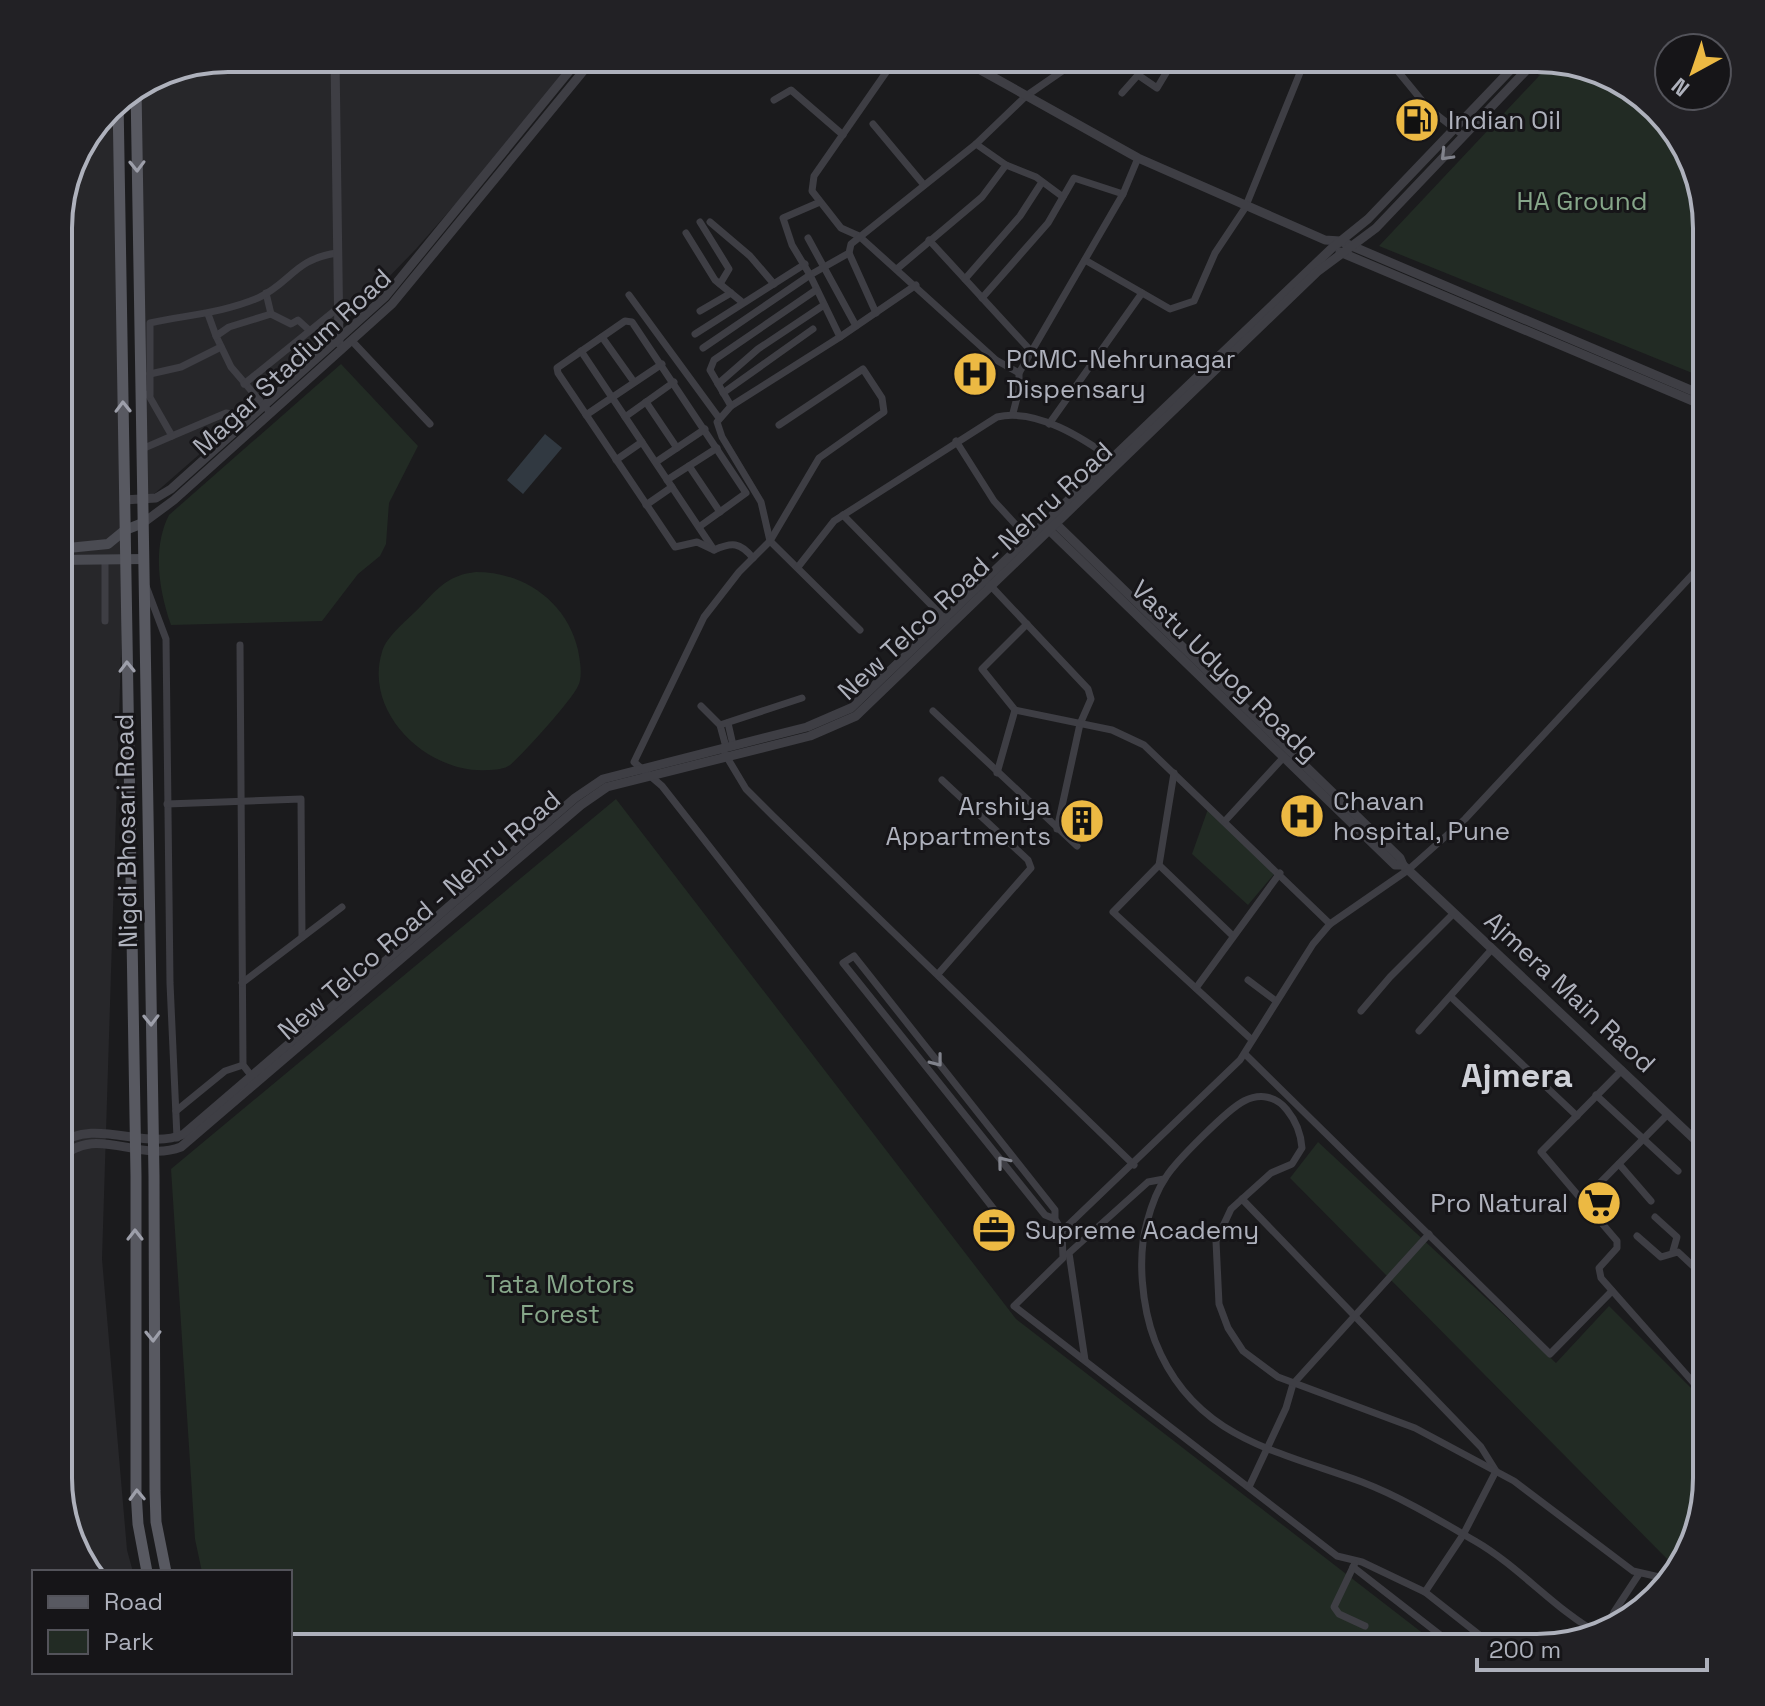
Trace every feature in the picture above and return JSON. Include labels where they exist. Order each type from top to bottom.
[{"type":"main road","name":"Nigdi Bhosari Road","points":[[136,102],[146,392],[142,449],[154,1151],[155,1491],[156,1522],[166,1570]]},
{"type":"main road","name":"Nigdi Bhosari Road","points":[[118,118],[135,1149],[136,1491],[138,1524],[147,1570]]},
{"type":"main road","name":"Magar Stadium Road","points":[[72,548],[108,544],[125,530],[143,523]]},
{"type":"main road","points":[[72,560],[144,559]]},
{"type":"street","points":[[335,72],[339,352]]},
{"type":"street","name":"Magar Stadium Road","points":[[143,523],[174,500],[393,287],[569,72]]},
{"type":"street","name":"Magar Stadium Road","points":[[124,500],[156,498],[171,489],[252,417],[268,410],[352,341],[401,294],[583,72]]},
{"type":"street","points":[[886,72],[811,181],[812,191],[841,228],[859,236],[898,268],[996,360],[1019,373]]},
{"type":"street","points":[[984,72],[1138,158],[1245,208],[1693,401]]},
{"type":"street","points":[[876,313],[849,253],[849,246],[976,144],[1026,96],[1059,72]]},
{"type":"street","points":[[1122,93],[1138,75],[1157,88],[1167,72]]},
{"type":"street","points":[[1085,260],[1175,310],[1194,301],[1215,253],[1245,208],[1300,72]]},
{"type":"street","points":[[1398,72],[1428,108],[1464,136]]},
{"type":"street","name":"New Telco Road - Nehru Road","points":[[384,968],[575,798],[603,779],[727,749],[810,736],[879,698],[949,623],[1218,366],[1335,246],[1368,219],[1509,72]]},
{"type":"street","name":"New Telco Road - Nehru Road","points":[[1335,246],[1352,247],[1376,228],[1525,72]]},
{"type":"street","points":[[774,100],[791,90],[843,135]]},
{"type":"street","points":[[873,124],[924,185]]},
{"type":"street","points":[[976,144],[1063,197]]},
{"type":"street","points":[[1013,413],[1019,390],[1019,373],[1123,194],[1138,158]]},
{"type":"street","points":[[898,268],[982,197],[1006,165]]},
{"type":"street","points":[[982,298],[1037,236],[1074,178],[1123,194]]},
{"type":"street","points":[[965,279],[1020,216],[1042,182]]},
{"type":"street","points":[[820,202],[783,218],[792,245],[805,264],[840,337]]},
{"type":"street","points":[[700,222],[729,269],[720,284]]},
{"type":"street","points":[[710,222],[750,256],[774,284]]},
{"type":"street","points":[[686,233],[720,284],[742,302]]},
{"type":"street","points":[[808,238],[856,326]]},
{"type":"street","points":[[929,240],[1031,351]]},
{"type":"street","points":[[1352,247],[1693,391]]},
{"type":"street","points":[[172,436],[146,392],[150,374],[150,323],[208,314],[266,293],[295,268],[318,256],[337,253]]},
{"type":"street","points":[[703,348],[810,275],[849,253]]},
{"type":"street","points":[[695,334],[805,264]]},
{"type":"street","points":[[860,630],[770,541],[761,502],[722,437],[717,422],[731,406],[916,285]]},
{"type":"street","points":[[731,406],[710,370],[714,360],[816,290]]},
{"type":"street","points":[[266,293],[271,314]]},
{"type":"street","points":[[700,311],[731,293]]},
{"type":"street","points":[[1049,424],[1142,293]]},
{"type":"street","points":[[629,295],[719,418]]},
{"type":"street","points":[[718,384],[758,349],[824,305]]},
{"type":"street","points":[[244,384],[338,308]]},
{"type":"street","points":[[208,314],[221,347],[244,384],[268,410]]},
{"type":"street","points":[[216,336],[229,327],[271,314],[291,324],[298,320],[309,330]]},
{"type":"street","points":[[699,527],[746,493],[662,364],[629,320],[581,351],[557,371],[677,549],[693,542],[714,550],[729,543],[743,546],[753,558]]},
{"type":"street","points":[[723,393],[813,329]]},
{"type":"street","points":[[602,337],[634,382]]},
{"type":"street","points":[[352,341],[430,424]]},
{"type":"street","points":[[150,374],[181,367],[221,347]]},
{"type":"street","points":[[581,351],[714,550]]},
{"type":"street","points":[[586,415],[662,364]]},
{"type":"street","points":[[779,425],[863,369],[882,398],[884,412],[819,458],[770,541],[698,626],[659,716],[635,756],[637,769],[662,786],[1000,1217]]},
{"type":"street","points":[[625,417],[674,382]]},
{"type":"street","points":[[646,402],[677,448]]},
{"type":"street","points":[[142,449],[226,413],[252,417]]},
{"type":"street","points":[[798,567],[834,521],[985,422],[1013,413],[1049,424],[1116,462]]},
{"type":"street","points":[[656,462],[705,429]]},
{"type":"street","points":[[956,441],[994,501],[1029,539]]},
{"type":"street","points":[[616,460],[642,442]]},
{"type":"street","points":[[646,505],[689,466],[717,448]]},
{"type":"street","points":[[689,466],[720,512]]},
{"type":"street","points":[[843,515],[949,623]]},
{"type":"street","name":"New Telco Road - Nehru Road","points":[[989,585],[1029,539],[1050,525]]},
{"type":"street","name":"Vastu Udyog Roadg","points":[[1050,525],[1395,865],[1405,868]]},
{"type":"street","points":[[105,560],[105,621]]},
{"type":"street","points":[[1062,1231],[1134,1165],[1245,1054],[1251,1039],[1313,944],[1330,924],[1465,819],[1693,574]]},
{"type":"street","points":[[72,1148],[82,1143],[154,1151],[177,1149],[170,983],[166,639],[144,580]]},
{"type":"street","points":[[989,585],[1088,689],[1091,699],[1080,724],[1057,829]]},
{"type":"street","points":[[1027,624],[982,669],[1015,710],[1134,738],[1280,873],[1330,924]]},
{"type":"street","points":[[240,645],[243,1065],[254,1079]]},
{"type":"street","points":[[724,724],[802,698]]},
{"type":"street","points":[[701,706],[724,724],[727,749],[746,789],[1134,1165]]},
{"type":"street","points":[[997,773],[1015,710]]},
{"type":"street","points":[[933,711],[1077,846]]},
{"type":"street","name":"New Telco Road - Nehru Road","points":[[177,1149],[384,968],[589,799],[607,787],[727,749]]},
{"type":"street","points":[[1225,821],[1281,754]]},
{"type":"street","points":[[1174,773],[1159,865],[1113,912],[1251,1039]]},
{"type":"street","points":[[938,974],[1031,868],[1028,860],[942,780]]},
{"type":"street","points":[[167,804],[301,799],[302,937]]},
{"type":"street","points":[[1159,865],[1233,936]]},
{"type":"street","name":"Ajmera Main Raod","points":[[1405,868],[1693,1138]]},
{"type":"street","points":[[1196,988],[1280,873]]},
{"type":"street","points":[[242,983],[342,907]]},
{"type":"street","points":[[1361,1011],[1454,913]]},
{"type":"street","points":[[1419,1031],[1492,949]]},
{"type":"street","points":[[1055,1219],[1045,1215],[843,963],[854,956],[1055,1210],[1055,1219],[1062,1231],[1063,1258],[1014,1306],[1337,1556],[1425,1592],[1478,1634]]},
{"type":"street","points":[[1248,980],[1276,1001]]},
{"type":"street","points":[[151,984],[170,983]]},
{"type":"street","points":[[1451,997],[1577,1116]]},
{"type":"street","points":[[896,1029],[906,1021]]},
{"type":"street","points":[[1245,1054],[1550,1354],[1612,1291]]},
{"type":"street","points":[[176,1111],[225,1071],[243,1065]]},
{"type":"street","points":[[1622,1070],[1541,1152],[1584,1199],[1618,1243],[1598,1271],[1693,1382]]},
{"type":"street","name":"New Telco Road - Nehru Road","points":[[177,1137],[254,1079]]},
{"type":"street","points":[[1596,1095],[1678,1171]]},
{"type":"street","points":[[1587,1625],[1551,1601],[1494,1554],[1463,1535],[1365,1483],[1234,1435],[1202,1411],[1174,1378],[1155,1339],[1146,1301],[1142,1250],[1146,1223],[1164,1179],[1242,1101],[1265,1096],[1274,1098],[1291,1115],[1302,1148],[1292,1164],[1271,1173],[1226,1216],[1216,1241],[1215,1267],[1222,1315],[1234,1339],[1251,1359],[1293,1384],[1391,1417],[1496,1471],[1536,1496],[1639,1574],[1657,1577]]},
{"type":"street","points":[[1584,1199],[1668,1114]]},
{"type":"street","points":[[978,1131],[987,1123]]},
{"type":"street","points":[[72,1138],[85,1132],[177,1137]]},
{"type":"street","points":[[1619,1164],[1651,1201]]},
{"type":"street","points":[[1019,1182],[1028,1175]]},
{"type":"street","points":[[1085,1360],[1069,1253],[1148,1182],[1164,1179]]},
{"type":"street","points":[[1242,1199],[1481,1447],[1496,1471]]},
{"type":"street","points":[[1637,1236],[1661,1257],[1673,1251],[1677,1237],[1655,1217]]},
{"type":"street","points":[[1249,1487],[1268,1450],[1293,1384],[1429,1234]]},
{"type":"street","points":[[1673,1251],[1693,1265]]},
{"type":"street","points":[[1425,1592],[1463,1535],[1496,1471]]},
{"type":"street","points":[[1354,1564],[1334,1607],[1339,1614],[1365,1626]]},
{"type":"street","points":[[1354,1564],[1440,1634]]},
{"type":"street","points":[[1613,1614],[1639,1574]]},
{"type":"shaded area","points":[[218,72],[571,72],[416,249],[313,355],[146,501],[139,99],[188,77]]},
{"type":"shaded area","points":[[116,120],[125,527],[102,1259],[127,1550],[132,1570],[102,1570],[80,1528],[72,1488],[72,218],[77,188],[88,159]]},
{"type":"shaded area","points":[[545,434],[562,448],[523,494],[507,480]]},
{"type":"green space","name":"HA Ground","points":[[1543,72],[1577,77],[1597,84],[1632,104],[1654,125],[1667,141],[1685,178],[1693,228],[1693,373],[1379,246]]},
{"type":"green space","points":[[341,364],[418,446],[389,503],[386,544],[380,556],[358,574],[322,621],[171,625],[159,570],[160,541],[169,515]]},
{"type":"green space","points":[[476,572],[511,577],[541,593],[554,604],[572,633],[580,663],[578,686],[557,714],[510,765],[493,770],[465,769],[423,751],[392,718],[382,697],[379,675],[384,646],[399,628],[445,583]]},
{"type":"green space","name":"Tata Motors Forest","points":[[616,799],[1016,1319],[1424,1634],[292,1634],[292,1570],[202,1570],[195,1539],[171,1169]]},
{"type":"green space","points":[[1208,809],[1275,873],[1248,905],[1192,854]]},
{"type":"green space","points":[[1318,1142],[1556,1363],[1609,1306],[1693,1390],[1692,1498],[1685,1528],[1669,1561],[1290,1178]]},
{"type":"place","name":"Indian Oil","points":[[1417,120]]},
{"type":"place","name":"PCMC-Nehrunagar Dispensary","points":[[975,374]]},
{"type":"place","name":"Chavan hospital, Pune","points":[[1302,816]]},
{"type":"place","name":"Arshiya Appartments","points":[[1082,821]]},
{"type":"place","name":"Pro Natural","points":[[1599,1203]]},
{"type":"place","name":"Supreme Academy","points":[[994,1230]]},
{"type":"district","name":"Ajmera","points":[[1517,1075]]}]
